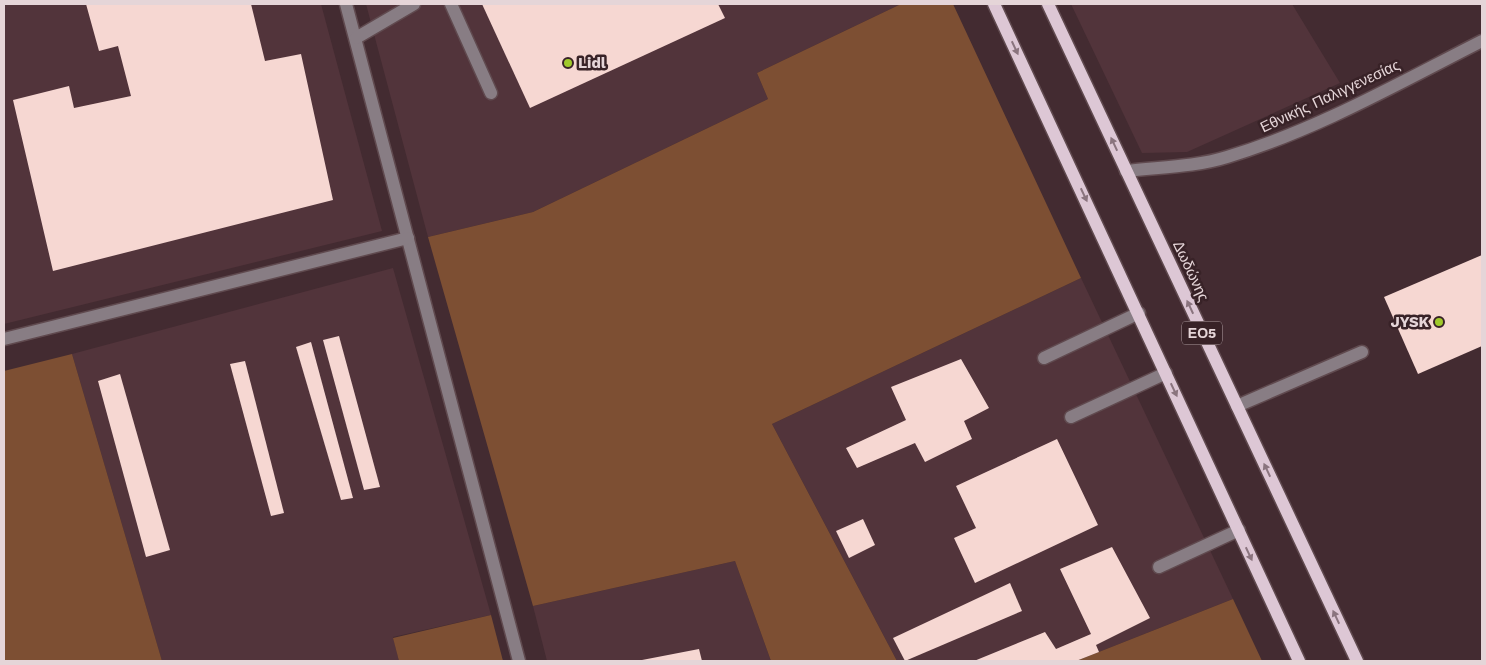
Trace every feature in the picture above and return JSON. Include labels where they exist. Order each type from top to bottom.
[{"type":"main road","points":[[994,4],[1299,661]]},
{"type":"main road","name":"Δωδώνης","points":[[1048,4],[1357,661]]},
{"type":"street","points":[[346,4],[519,661]]},
{"type":"street","points":[[356,38],[414,4]]},
{"type":"street","points":[[451,4],[491,92]]},
{"type":"street","name":"Εθνικής Παλιγγενεσίας","points":[[1126,171],[1206,162],[1272,142],[1337,114],[1482,41]]},
{"type":"street","points":[[4,339],[408,238]]},
{"type":"street","points":[[1044,358],[1139,314]]},
{"type":"street","points":[[1237,406],[1362,352]]},
{"type":"street","points":[[1071,417],[1166,373]]},
{"type":"street","points":[[1159,567],[1238,530]]},
{"type":"shaded area","points":[[4,4],[321,4],[382,231],[4,324]]},
{"type":"shaded area","points":[[366,4],[901,4],[757,73],[768,99],[533,212],[428,237]]},
{"type":"shaded area","points":[[901,4],[953,4],[1081,278],[772,424],[897,661],[771,661],[735,561],[533,606],[428,237],[533,212],[768,99],[757,73]]},
{"type":"shaded area","points":[[1071,4],[1292,4],[1340,83],[1187,152],[1142,153]]},
{"type":"shaded area","points":[[393,268],[491,615],[393,637],[399,661],[162,661],[72,354]]},
{"type":"shaded area","points":[[1081,278],[1233,599],[1076,661],[897,661],[772,424]]},
{"type":"shaded area","points":[[72,354],[162,661],[4,661],[4,371]]},
{"type":"shaded area","points":[[735,561],[771,661],[547,661],[533,606]]},
{"type":"shaded area","points":[[1233,599],[1262,661],[1076,661]]},
{"type":"shaded area","points":[[491,615],[503,661],[399,661],[393,638]]},
{"type":"building","points":[[86,4],[251,4],[265,61],[301,54],[333,200],[53,271],[13,100],[69,86],[74,108],[131,96],[118,46],[99,51]]},
{"type":"building","name":"Lidl","points":[[482,4],[718,4],[725,18],[530,108]]},
{"type":"building","name":"JYSK","points":[[1482,255],[1482,346],[1418,374],[1384,297]]},
{"type":"building","points":[[339,336],[380,487],[364,490],[323,340]]},
{"type":"building","points":[[311,342],[353,498],[341,500],[296,347]]},
{"type":"building","points":[[961,359],[989,408],[964,421],[972,439],[925,462],[915,443],[857,468],[846,448],[906,420],[891,387]]},
{"type":"building","points":[[245,361],[284,513],[271,516],[230,364]]},
{"type":"building","points":[[120,374],[170,550],[146,557],[98,381]]},
{"type":"building","points":[[1057,439],[1098,525],[975,583],[954,538],[976,528],[956,486]]},
{"type":"building","points":[[863,519],[875,545],[849,558],[836,531]]},
{"type":"building","points":[[1112,547],[1150,618],[1096,645],[1099,652],[1076,661],[974,661],[1045,632],[1056,649],[1091,634],[1060,569]]},
{"type":"building","points":[[1010,583],[1022,611],[905,661],[893,638]]},
{"type":"building","points":[[699,649],[702,661],[642,661],[642,660]]},
{"type":"place","name":"Lidl","points":[[568,63]]},
{"type":"place","name":"JYSK","points":[[1439,322]]}]
